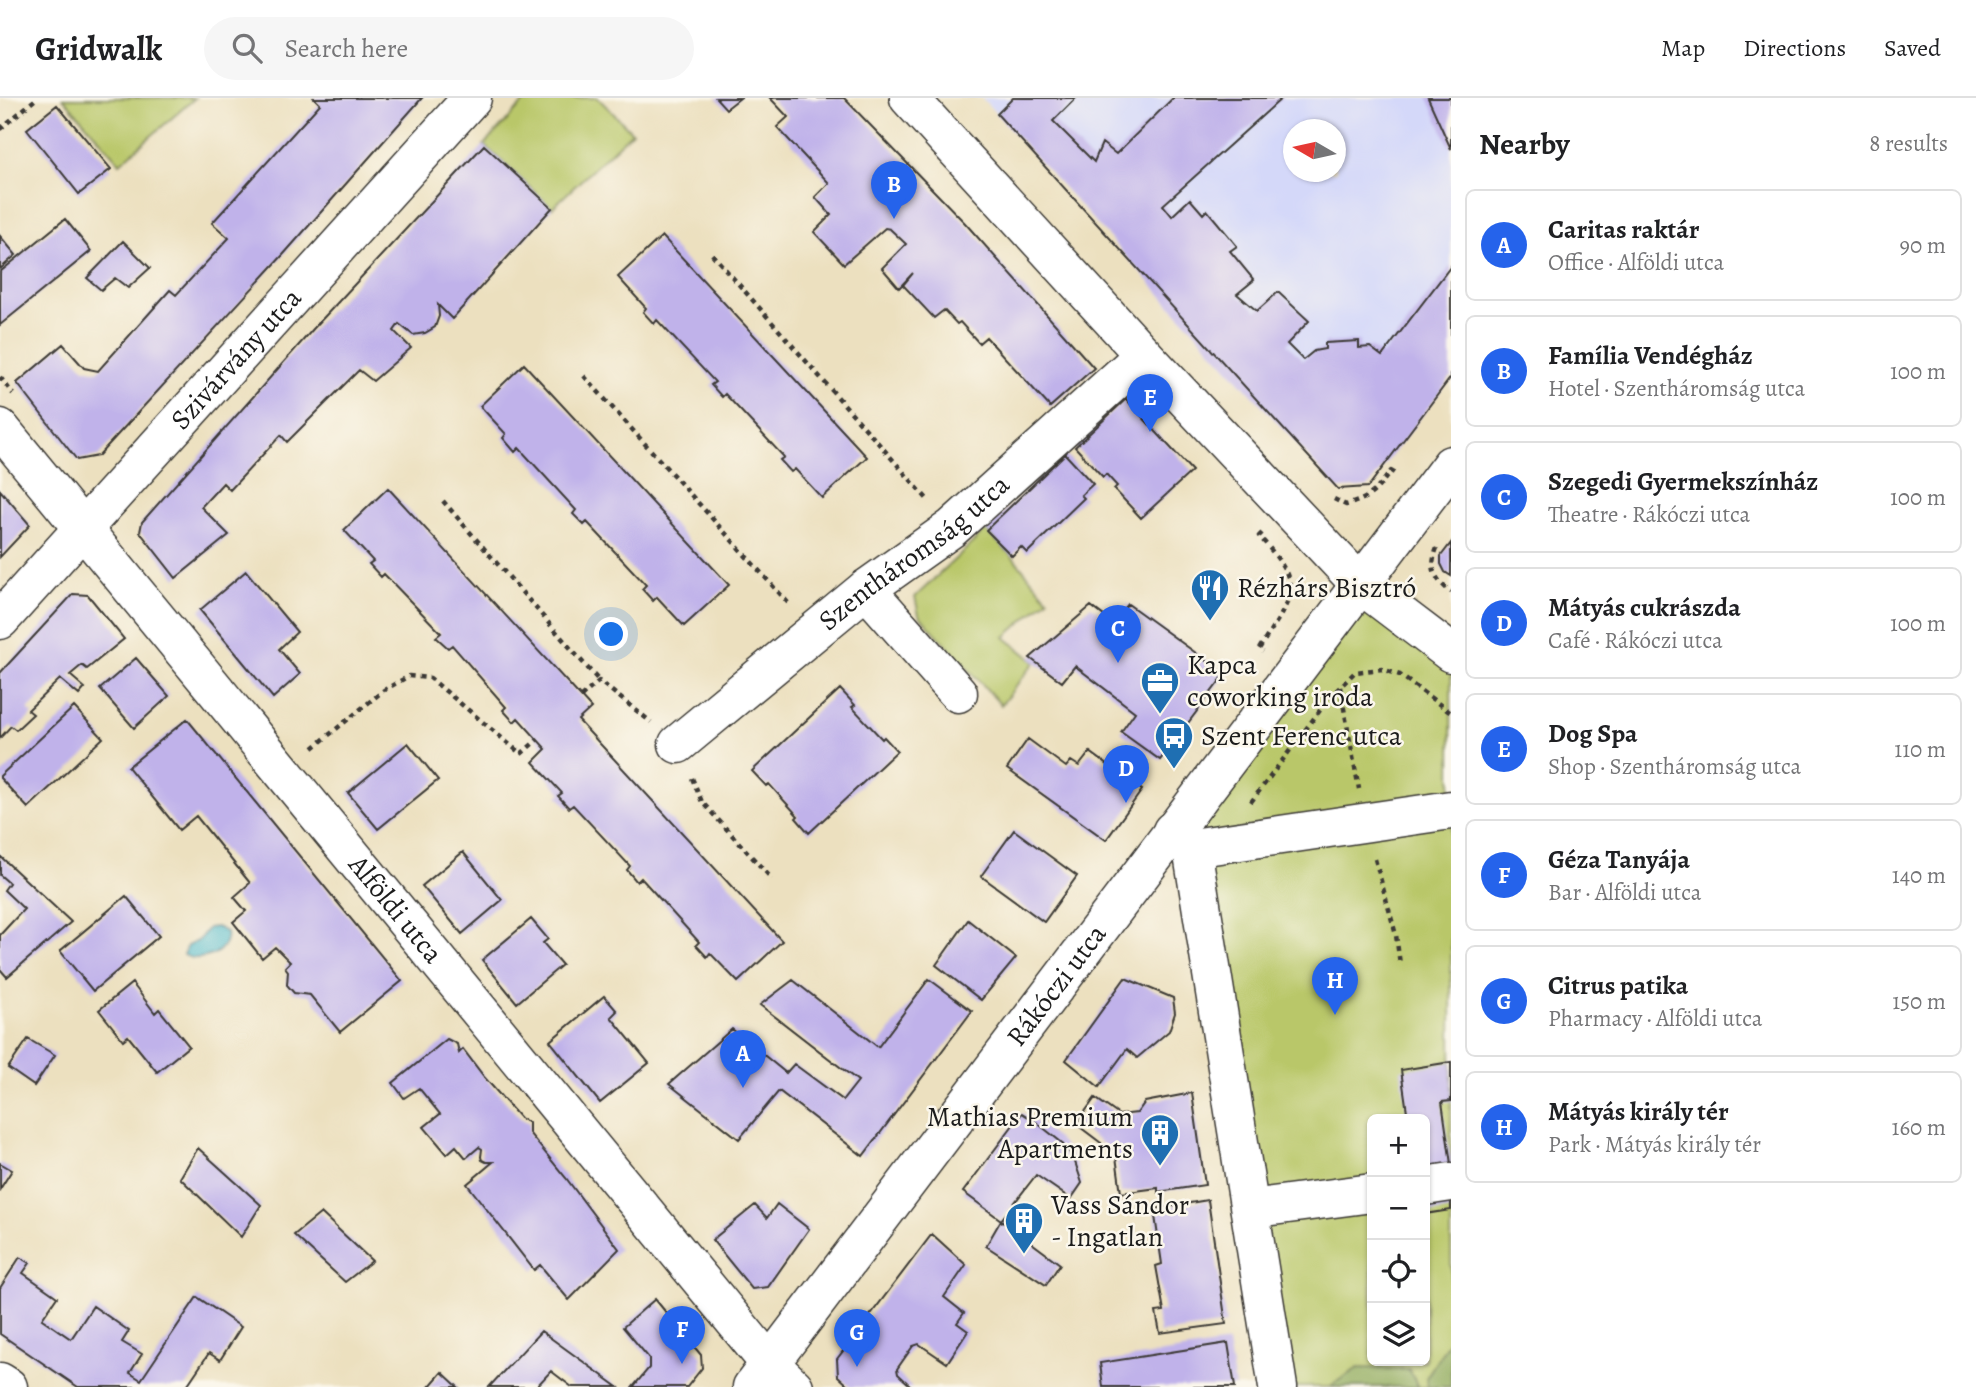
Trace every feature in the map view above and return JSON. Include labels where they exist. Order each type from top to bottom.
[{"type":"street","name":"Szivárvány utca","points":[[0,620],[472,98]]},
{"type":"street","points":[[909,98],[1144,355],[1360,584],[1451,653]]},
{"type":"street","name":"Szentháromság utca","points":[[678,744],[866,589],[952,528],[1144,355]]},
{"type":"street","name":"Alföldi utca","points":[[0,428],[772,1379]]},
{"type":"street","points":[[1360,584],[1451,465]]},
{"type":"street","name":"Rákóczi utca","points":[[772,1379],[1182,839],[1360,584]]},
{"type":"street","points":[[866,589],[958,693]]},
{"type":"street","points":[[1278,1387],[1250,1209],[1182,839],[1451,810]]},
{"type":"street","points":[[1430,1185],[1451,1182]]},
{"type":"street","points":[[1250,1209],[1367,1194]]},
{"type":"street","points":[[0,1382],[8,1387]]},
{"type":"path","points":[[0,129],[37,98]]},
{"type":"path","points":[[712,254],[952,528]]},
{"type":"path","points":[[584,376],[814,631]]},
{"type":"path","points":[[1332,498],[1346,505],[1363,500],[1376,492],[1391,471],[1401,478]]},
{"type":"path","points":[[443,501],[599,681]]},
{"type":"path","points":[[1265,531],[1259,536],[1278,559],[1290,580],[1290,598],[1259,649],[1267,655]]},
{"type":"path","points":[[1437,546],[1433,571],[1440,584],[1451,592]]},
{"type":"path","points":[[1249,806],[1330,697],[1355,672],[1382,669],[1400,675],[1451,713]]},
{"type":"path","points":[[313,748],[384,690],[409,676],[430,678],[521,754],[537,740]]},
{"type":"path","points":[[1321,691],[1343,706]]},
{"type":"shaded area","points":[[982,98],[1451,98],[1451,377],[1368,487],[1338,489]]},
{"type":"green space","points":[[63,98],[195,98],[120,163]]},
{"type":"green space","points":[[528,98],[598,98],[632,132],[552,208],[484,145]]},
{"type":"green space","points":[[986,530],[1048,599],[1005,637],[1035,662],[1001,705],[919,615],[915,597]]},
{"type":"green space","points":[[1360,584],[1451,653],[1451,1387],[1278,1387],[1172,831]]},
{"type":"green space","points":[[1451,1324],[1451,1387],[1428,1387],[1426,1378],[1449,1341]]},
{"type":"green space","points":[[1358,1368],[1409,1369],[1418,1387],[1331,1387]]},
{"type":"water","points":[[216,927],[226,932],[226,939],[219,951],[198,958],[184,955],[187,946],[198,941],[208,928]]},
{"type":"building","points":[[314,98],[422,98],[283,255],[98,456],[77,460],[17,383],[63,344],[84,368],[98,371],[170,290],[176,295],[229,238],[212,223],[320,104]]},
{"type":"building","points":[[716,98],[740,98],[726,109]]},
{"type":"building","points":[[770,98],[844,98],[965,223],[1094,368],[1050,407],[986,337],[979,343],[960,322],[957,324],[944,310],[934,318],[903,285],[913,273],[899,288],[882,268],[906,244],[890,229],[885,228],[844,264],[814,232],[831,215],[815,197],[829,183],[777,127],[788,117]]},
{"type":"building","points":[[1013,98],[1076,98],[1053,121],[1094,162],[1102,143],[1116,154],[1173,98],[1282,98],[1163,205],[1172,216],[1190,199],[1203,214],[1207,210],[1237,246],[1230,251],[1254,280],[1237,294],[1257,311],[1278,292],[1309,321],[1287,344],[1303,360],[1314,351],[1325,349],[1325,343],[1359,341],[1359,348],[1370,347],[1382,356],[1451,266],[1451,377],[1368,487],[1338,489],[997,114]]},
{"type":"building","points":[[1428,98],[1451,98],[1451,149]]},
{"type":"building","points":[[57,105],[111,169],[79,194],[27,129]]},
{"type":"building","points":[[484,145],[552,208],[452,319],[438,305],[439,316],[435,327],[425,333],[413,335],[399,324],[394,331],[411,348],[373,381],[359,370],[287,442],[281,435],[230,490],[223,483],[201,507],[229,535],[176,578],[140,532],[142,522],[314,328]]},
{"type":"building","points":[[65,219],[91,251],[0,325],[0,272]]},
{"type":"building","points":[[0,236],[16,255],[0,269]]},
{"type":"building","points":[[662,236],[867,457],[822,498],[795,469],[791,472],[780,460],[784,457],[725,394],[722,397],[711,385],[715,382],[657,320],[654,324],[643,312],[646,308],[618,277]]},
{"type":"building","points":[[123,241],[150,268],[128,288],[115,278],[101,290],[87,278]]},
{"type":"building","points":[[524,364],[729,585],[684,626],[657,597],[653,601],[642,589],[646,585],[587,522],[584,525],[573,514],[576,510],[519,448],[515,452],[503,438],[506,434],[480,406]]},
{"type":"building","points":[[1126,399],[1192,471],[1141,518],[1114,489],[1117,486],[1106,474],[1103,477],[1075,447]]},
{"type":"building","points":[[1065,454],[1093,484],[1081,495],[1084,498],[1027,553],[1021,547],[1012,556],[986,530]]},
{"type":"building","points":[[388,488],[591,708],[578,720],[782,941],[738,982],[710,953],[707,957],[696,945],[699,942],[641,878],[637,882],[627,870],[630,866],[573,805],[569,808],[558,796],[562,793],[533,762],[546,749],[518,718],[514,722],[503,710],[506,707],[452,645],[448,648],[436,637],[441,633],[384,574],[381,577],[369,564],[373,561],[344,530]]},
{"type":"building","points":[[0,490],[30,525],[0,557]]},
{"type":"building","points":[[1451,543],[1451,576],[1441,564],[1441,556]]},
{"type":"building","points":[[246,571],[297,632],[279,649],[300,674],[273,698],[200,610]]},
{"type":"building","points":[[73,594],[88,595],[124,639],[87,669],[82,665],[70,675],[85,688],[79,695],[60,679],[28,710],[33,714],[16,730],[11,726],[0,738],[0,673]]},
{"type":"building","points":[[1128,604],[1225,674],[1160,760],[1121,732],[1135,712],[1075,666],[1062,682],[1030,658],[1091,606],[1113,623]]},
{"type":"building","points":[[136,658],[169,696],[134,728],[100,689]]},
{"type":"building","points":[[840,689],[855,705],[852,707],[897,751],[809,833],[796,818],[798,816],[769,784],[766,786],[752,771]]},
{"type":"building","points":[[74,707],[103,738],[28,808],[0,776]]},
{"type":"building","points":[[187,719],[402,981],[340,1032],[310,995],[294,993],[287,985],[288,971],[285,967],[290,962],[275,947],[262,958],[233,922],[246,911],[234,897],[250,883],[196,816],[179,830],[128,767]]},
{"type":"building","points":[[1028,739],[1066,767],[1071,761],[1079,766],[1090,752],[1142,790],[1106,840],[1007,769]]},
{"type":"building","points":[[408,743],[438,780],[378,829],[348,793]]},
{"type":"building","points":[[1014,830],[1077,876],[1044,922],[981,876]]},
{"type":"building","points":[[463,852],[502,900],[462,934],[422,886]]},
{"type":"building","points":[[0,856],[71,922],[7,977],[0,969],[0,935],[24,909],[4,890],[9,883],[0,875]]},
{"type":"building","points":[[126,896],[159,936],[93,991],[60,951]]},
{"type":"building","points":[[531,919],[548,939],[543,943],[562,965],[517,1003],[482,960]]},
{"type":"building","points":[[968,920],[1016,958],[981,1000],[936,965]]},
{"type":"building","points":[[1125,978],[1173,998],[1175,1013],[1169,1031],[1137,1058],[1127,1049],[1099,1087],[1066,1060]]},
{"type":"building","points":[[929,979],[972,1011],[863,1156],[779,1091],[739,1139],[669,1084],[732,1029],[786,1073],[794,1064],[843,1100],[858,1081],[760,1005],[793,980],[878,1047]]},
{"type":"building","points":[[132,983],[155,1013],[159,1009],[189,1046],[157,1072],[128,1036],[123,1040],[99,1010]]},
{"type":"building","points":[[604,996],[617,1011],[611,1017],[649,1063],[600,1103],[550,1041]]},
{"type":"building","points":[[28,1039],[55,1055],[34,1086],[8,1068]]},
{"type":"building","points":[[447,1039],[457,1044],[459,1053],[463,1049],[520,1118],[529,1123],[529,1133],[619,1249],[569,1300],[540,1265],[534,1270],[467,1184],[493,1162],[482,1160],[482,1149],[479,1147],[466,1158],[456,1146],[447,1154],[424,1127],[440,1114],[419,1088],[404,1098],[393,1083]]},
{"type":"building","points":[[1451,1062],[1451,1101],[1442,1102],[1451,1164],[1430,1173],[1430,1114],[1407,1114],[1401,1070]]},
{"type":"building","points":[[1192,1093],[1205,1185],[1158,1192],[1158,1188],[1121,1193],[1115,1149],[1109,1149],[1076,1124],[1095,1098],[1119,1115],[1137,1113],[1145,1102]]},
{"type":"building","points":[[1022,1113],[1061,1142],[1074,1159],[1082,1183],[1071,1199],[1036,1175],[1001,1220],[963,1192]]},
{"type":"building","points":[[198,1148],[261,1205],[241,1237],[180,1178]]},
{"type":"building","points":[[0,1163],[12,1170],[0,1189]]},
{"type":"building","points":[[1451,1191],[1451,1210],[1430,1213],[1430,1193]]},
{"type":"building","points":[[1208,1200],[1226,1324],[1160,1333],[1156,1312],[1164,1311],[1156,1266],[1162,1264],[1154,1209]]},
{"type":"building","points":[[777,1204],[809,1229],[768,1287],[752,1289],[712,1240],[755,1205],[767,1218]]},
{"type":"building","points":[[321,1213],[372,1261],[345,1282],[294,1235]]},
{"type":"building","name":"Vass Sándor - Ingatlan","points":[[1001,1220],[1060,1264],[1046,1285],[986,1246]]},
{"type":"building","points":[[932,1234],[966,1265],[944,1297],[964,1313],[957,1323],[968,1331],[947,1363],[919,1344],[913,1346],[897,1369],[898,1374],[912,1387],[850,1387],[838,1376],[837,1359]]},
{"type":"building","points":[[20,1257],[30,1263],[23,1273],[57,1297],[42,1319],[71,1339],[93,1306],[129,1331],[122,1342],[142,1354],[130,1373],[141,1380],[197,1297],[241,1327],[220,1360],[209,1353],[186,1387],[78,1387],[0,1334],[0,1288]]},
{"type":"building","points":[[655,1299],[701,1355],[702,1368],[687,1387],[633,1387],[649,1368],[649,1358],[623,1327]]},
{"type":"building","points":[[541,1331],[618,1387],[572,1387],[551,1371],[536,1387],[489,1387]]},
{"type":"building","points":[[1228,1343],[1235,1387],[1103,1387],[1100,1363]]},
{"type":"building","points":[[442,1372],[458,1387],[429,1387]]},
{"type":"place","name":"Família Vendégház","points":[[894,219]]},
{"type":"place","name":"Dog Spa","points":[[1150,432]]},
{"type":"place","name":"Rézhárs Bisztró","points":[[1210,622]]},
{"type":"place","name":"Szegedi Gyermekszínház","points":[[1118,663]]},
{"type":"place","name":"Kapca coworking iroda","points":[[1160,715]]},
{"type":"place","name":"Szent Ferenc utca","points":[[1174,770]]},
{"type":"place","name":"Mátyás cukrászda","points":[[1126,803]]},
{"type":"place","name":"Mátyás király tér","points":[[1335,1015]]},
{"type":"place","name":"Caritas raktár","points":[[743,1088]]},
{"type":"place","name":"Mathias Premium Apartments","points":[[1160,1167]]},
{"type":"place","name":"Vass Sándor - Ingatlan","points":[[1024,1255]]},
{"type":"place","name":"Géza Tanyája","points":[[682,1364]]},
{"type":"place","name":"Citrus patika","points":[[857,1367]]}]
